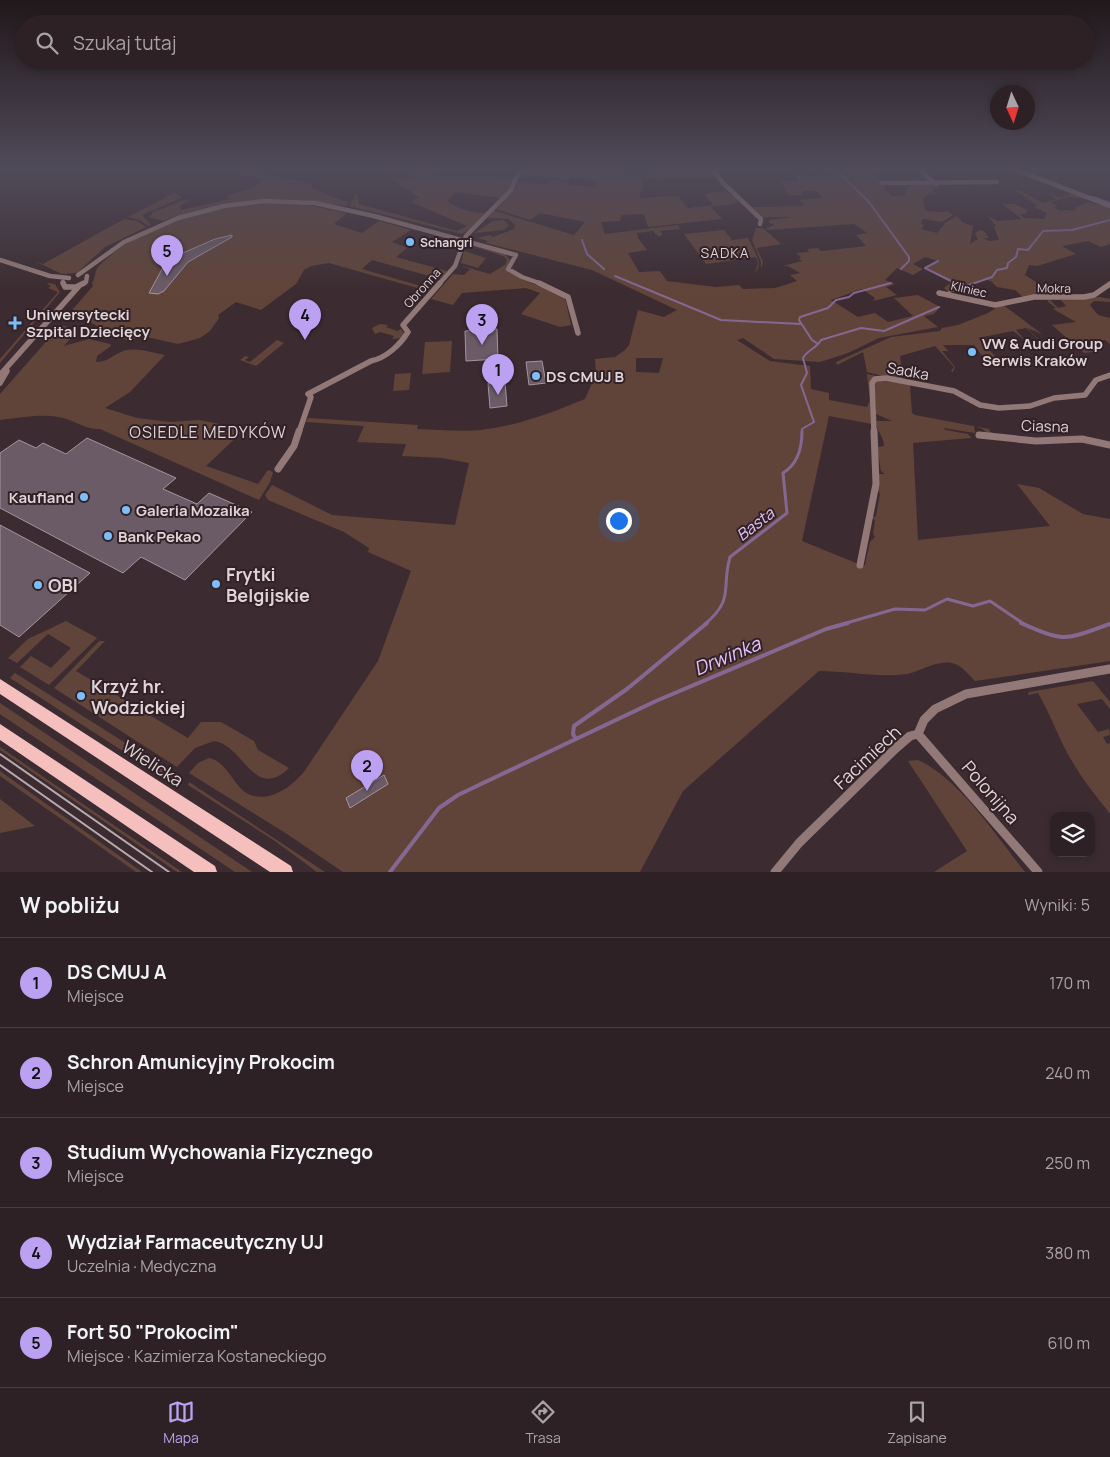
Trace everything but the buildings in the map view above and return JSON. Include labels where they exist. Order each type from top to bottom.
[{"type":"main road","name":"Wielicka","points":[[0,686],[285,872]]},
{"type":"main road","points":[[0,732],[209,872]]},
{"type":"street","points":[[0,375],[62,304],[88,280],[87,276],[114,248],[133,237],[178,218],[210,210]]},
{"type":"street","points":[[342,210],[516,255],[508,269],[514,274],[565,294],[570,300],[578,333]]},
{"type":"street","name":"Obronna","points":[[371,361],[382,359],[406,337],[408,332],[403,325],[455,266],[464,240],[492,210]]},
{"type":"street","points":[[752,210],[761,219],[760,224]]},
{"type":"street","points":[[0,260],[50,276],[69,278]]},
{"type":"street","points":[[50,276],[52,279],[63,282],[98,263]]},
{"type":"street","points":[[78,275],[87,276]]},
{"type":"street","points":[[63,282],[63,286],[68,288],[80,286]]},
{"type":"street","name":"Mokra","points":[[995,305],[1034,297],[1084,298],[1094,295],[1110,284]]},
{"type":"street","points":[[62,304],[68,293],[68,288]]},
{"type":"street","name":"Kliniec","points":[[939,293],[995,305]]},
{"type":"street","points":[[278,469],[294,446],[311,397],[308,394],[371,361]]},
{"type":"street","points":[[0,383],[10,364]]},
{"type":"street","name":"Sadka","points":[[860,565],[876,484],[872,383],[874,379],[886,378],[954,391],[980,405],[1009,408],[1030,406],[1054,398],[1085,395],[1090,391],[1096,380],[1110,375]]},
{"type":"street","name":"Ciasna","points":[[979,435],[1036,440],[1082,439],[1110,445]]},
{"type":"street","name":"Facimiech","points":[[775,872],[799,844],[895,749],[910,736],[918,734],[920,724],[924,719],[946,702],[977,691],[1110,669]]},
{"type":"street","name":"Polonijna","points":[[918,734],[1038,872]]},
{"type":"shaded area","points":[[142,210],[154,210],[142,215],[151,225],[148,226],[140,220],[128,217]]},
{"type":"shaded area","points":[[159,210],[197,210],[163,221],[149,217],[153,212]]},
{"type":"shaded area","points":[[197,210],[204,210],[189,213],[167,220]]},
{"type":"shaded area","points":[[219,210],[331,210],[347,213],[334,224],[362,233],[379,221],[411,230],[392,242],[407,248],[396,257],[447,271],[440,279],[372,260],[362,269],[431,289],[428,291],[329,263],[311,266],[304,270],[296,284],[261,310],[236,302],[218,315],[219,318],[210,331],[200,338],[178,344],[147,337],[128,340],[103,334],[99,327],[75,313],[73,309],[93,286],[92,283],[98,267],[133,239],[174,221]]},
{"type":"shaded area","points":[[364,210],[380,210],[457,231],[467,226],[429,210],[464,210],[485,213],[475,227],[462,234]]},
{"type":"shaded area","points":[[492,210],[574,235],[585,222],[540,213],[530,220],[498,210],[713,210],[722,219],[648,227],[644,214],[621,215],[620,221],[601,222],[605,234],[678,225],[680,229],[660,231],[663,234],[659,237],[653,231],[637,233],[638,238],[647,250],[628,253],[639,272],[660,271],[667,281],[716,287],[739,285],[743,289],[775,288],[797,281],[790,275],[800,273],[788,266],[783,266],[802,261],[799,259],[801,257],[796,253],[809,252],[807,249],[818,248],[821,251],[866,246],[856,235],[867,233],[854,224],[768,230],[766,228],[775,225],[769,223],[769,220],[794,217],[763,217],[755,210],[947,211],[953,215],[942,222],[923,219],[921,223],[924,226],[921,229],[937,233],[946,222],[957,216],[962,222],[973,226],[970,244],[978,239],[975,234],[979,230],[984,231],[989,238],[983,238],[989,241],[999,240],[994,227],[996,226],[988,216],[997,221],[1022,219],[1010,210],[1027,210],[1025,214],[1020,214],[1024,218],[1044,219],[1047,213],[1040,210],[1110,210],[1110,244],[1101,247],[1088,241],[1062,246],[1076,254],[1037,266],[1029,265],[1025,275],[1041,285],[1072,297],[1023,297],[1015,290],[997,287],[991,281],[983,279],[950,293],[944,288],[952,282],[925,269],[938,261],[925,257],[913,264],[923,269],[913,275],[897,268],[885,280],[895,284],[886,287],[897,295],[873,301],[875,298],[862,289],[831,300],[858,317],[875,313],[888,322],[913,316],[894,298],[918,295],[940,307],[934,314],[924,316],[938,327],[879,338],[848,353],[820,362],[774,359],[743,338],[737,340],[770,361],[810,366],[811,389],[829,393],[829,400],[867,407],[870,400],[867,374],[876,376],[870,383],[872,424],[829,416],[802,541],[856,563],[860,567],[865,565],[870,542],[875,537],[873,533],[875,520],[872,518],[876,516],[880,494],[878,490],[879,474],[885,474],[881,471],[877,447],[884,446],[884,442],[877,428],[876,421],[892,421],[876,414],[874,382],[882,379],[910,385],[912,413],[974,426],[975,433],[944,428],[945,430],[968,434],[971,438],[913,443],[918,540],[1050,526],[1017,484],[1039,488],[1083,514],[1110,519],[1110,661],[975,681],[966,671],[955,664],[949,663],[937,664],[907,674],[896,675],[819,671],[683,791],[640,872],[343,872],[287,834],[189,773],[198,763],[209,758],[224,767],[241,789],[257,797],[269,796],[284,790],[296,780],[304,772],[378,661],[411,571],[368,552],[369,548],[344,532],[268,500],[265,495],[272,485],[332,515],[455,525],[469,463],[442,458],[402,456],[406,444],[357,442],[364,426],[306,422],[308,418],[418,425],[417,429],[456,431],[485,430],[529,420],[585,399],[596,374],[595,359],[615,357],[625,350],[629,345],[638,310],[664,317],[677,310],[592,270],[486,243],[488,241],[477,238],[490,235],[493,237],[514,229],[515,225],[509,219],[487,218]],"holes":[[[636,358],[663,358],[659,373],[636,372]]]},
{"type":"shaded area","points":[[124,219],[137,221],[146,227],[105,247],[77,273],[62,274],[34,261],[43,264]]},
{"type":"shaded area","points":[[503,220],[509,225],[504,230],[474,233],[493,221]]},
{"type":"shaded area","points":[[756,228],[763,228],[781,244],[757,248],[763,262],[761,269],[761,262],[752,240]]},
{"type":"shaded area","points":[[724,230],[732,240],[748,238],[758,260],[759,265],[758,269],[755,272],[758,264],[756,257],[706,264],[684,234]]},
{"type":"shaded area","points":[[467,244],[505,254],[510,260],[506,269],[512,274],[565,298],[571,325],[560,327],[521,314],[540,293],[526,288],[462,293],[453,305],[431,299],[453,274],[464,275],[470,269],[459,265],[490,274],[506,264],[507,259],[503,256]]},
{"type":"shaded area","points":[[464,251],[486,258],[478,268],[461,263]]},
{"type":"shaded area","points":[[47,284],[55,284],[60,292],[0,363],[0,359],[58,292],[48,288],[51,286]]},
{"type":"shaded area","points":[[1100,297],[1110,299],[1110,302],[1094,301],[1090,305],[1098,315],[1110,318],[1110,344],[1105,340],[1092,341],[1101,351],[1084,353],[1052,325],[1076,322],[1053,309],[1056,308],[1047,301],[1050,300],[1058,308],[1066,306],[1061,300]]},
{"type":"shaded area","points":[[1002,304],[1042,334],[1027,328],[1060,360],[1026,328],[1016,330],[1026,341],[1013,331],[978,338],[996,357],[983,357],[974,345],[943,345],[949,352],[942,351],[955,367],[953,372],[951,371],[954,367],[935,346],[900,356],[903,381],[867,372],[863,352],[837,365],[836,362],[891,337],[940,331],[942,328],[958,325],[988,313]]},
{"type":"shaded area","points":[[380,324],[388,325],[386,327],[397,331],[401,329],[404,334],[400,338],[392,339],[394,336],[380,332],[375,334],[372,328]]},
{"type":"shaded area","points":[[60,326],[66,326],[75,333],[64,346],[89,339],[110,344],[111,346],[97,356],[96,362],[103,361],[126,350],[143,350],[165,355],[130,392],[105,408],[137,418],[170,422],[199,420],[245,429],[206,466],[258,484],[268,470],[273,472],[270,482],[259,500],[100,429],[86,427],[68,419],[32,416],[0,420],[0,394]]},
{"type":"shaded area","points":[[277,340],[284,343],[256,366],[240,360],[245,356],[249,357],[245,360],[250,362]]},
{"type":"shaded area","points":[[452,341],[450,372],[422,374],[425,342]]},
{"type":"shaded area","points":[[411,373],[409,390],[393,391],[395,374]]},
{"type":"shaded area","points":[[975,426],[989,429],[990,432],[1001,435],[988,435],[983,429]]},
{"type":"shaded area","points":[[66,621],[97,638],[49,685],[20,667],[31,656],[51,668],[71,648],[48,634],[17,663],[8,658],[28,639]]},
{"type":"shaded area","points":[[99,641],[105,641],[76,671],[188,738],[201,722],[221,722],[254,741],[258,750],[289,768],[277,777],[267,779],[250,769],[224,745],[214,741],[195,748],[177,767],[54,688]]},
{"type":"shaded area","points":[[15,673],[176,775],[175,782],[172,783],[10,678]]},
{"type":"shaded area","points":[[1093,681],[1110,702],[1110,709],[1102,699],[1077,704],[1098,732],[1109,729],[1110,735],[1103,737],[1107,744],[1110,743],[1110,814],[1070,757],[1038,693],[1028,695],[1029,692]]},
{"type":"shaded area","points":[[0,703],[252,872],[235,872],[0,714]]},
{"type":"shaded area","points":[[0,747],[182,872],[177,872],[0,750]]},
{"type":"shaded area","points":[[918,760],[948,780],[963,794],[1025,872],[934,872],[967,851],[908,761]]},
{"type":"shaded area","points":[[0,771],[142,872],[136,872],[0,776]]},
{"type":"shaded area","points":[[189,782],[325,872],[317,872],[275,841],[188,785]]},
{"type":"shaded area","points":[[0,799],[35,826],[0,833]]},
{"type":"waterway","points":[[875,210],[909,257],[909,261],[901,269]]},
{"type":"waterway","name":"Basta","points":[[949,292],[992,277],[997,270],[1007,268],[1008,263],[1016,257],[1018,249],[1028,250],[1043,231],[1072,230],[1110,220]]},
{"type":"waterway","points":[[582,240],[587,254],[604,269]]},
{"type":"waterway","points":[[938,261],[925,268],[953,282]]},
{"type":"waterway","points":[[615,276],[721,320],[801,324]]},
{"type":"waterway","points":[[818,344],[812,340],[799,320],[800,317],[828,308],[836,300],[849,297],[854,293],[891,283]]},
{"type":"waterway","name":"Basta","points":[[818,344],[821,340],[861,328],[884,331],[939,307]]},
{"type":"waterway","name":"Basta","points":[[802,431],[802,429],[814,422],[801,385],[807,373],[803,358],[818,344]]},
{"type":"waterway","name":"Basta","points":[[705,624],[724,600],[730,557],[787,513],[783,473],[796,460],[802,431]]},
{"type":"waterway","name":"Drwinka","points":[[843,624],[895,609],[925,610],[947,599],[973,606],[990,601],[1024,624]]},
{"type":"waterway","name":"Basta","points":[[576,739],[573,734],[574,726],[627,689],[707,623]]},
{"type":"waterway","name":"Drwinka","points":[[576,739],[656,701],[826,629],[848,623]]},
{"type":"waterway","name":"Drwinka","points":[[1021,623],[1047,634],[1065,637],[1110,624]]},
{"type":"waterway","name":"Drwinka","points":[[390,872],[439,808],[458,795],[576,739]]},
{"type":"tram line","points":[[0,754],[169,872]]},
{"type":"tram line","points":[[0,765],[152,872]]},
{"type":"place","name":"Schangri","points":[[410,242]]},
{"type":"place","name":"Fort 50 \"Prokocim\"","points":[[167,276]]},
{"type":"place","name":"Uniwersytecki Szpital Dziecięcy","points":[[15,323]]},
{"type":"place","name":"Wydział Farmaceutyczny UJ","points":[[305,340]]},
{"type":"place","name":"Studium Wychowania Fizycznego","points":[[482,345]]},
{"type":"place","name":"VW & Audi Group Serwis Kraków","points":[[972,352]]},
{"type":"place","name":"DS CMUJ B","points":[[536,376]]},
{"type":"place","name":"DS CMUJ A","points":[[498,395]]},
{"type":"place","name":"Kaufland","points":[[84,497]]},
{"type":"place","name":"Galeria Mozaika","points":[[126,510]]},
{"type":"place","name":"Bank Pekao","points":[[108,536]]},
{"type":"place","name":"Frytki Belgijskie","points":[[216,584]]},
{"type":"place","name":"OBI","points":[[38,585]]},
{"type":"place","name":"Krzyż hr. Wodzickiej","points":[[81,696]]},
{"type":"place","name":"Schron Amunicyjny Prokocim","points":[[367,791]]},
{"type":"district","name":"SADKA","points":[[725,252]]},
{"type":"district","name":"OSIEDLE MEDYKÓW","points":[[208,432]]}]
